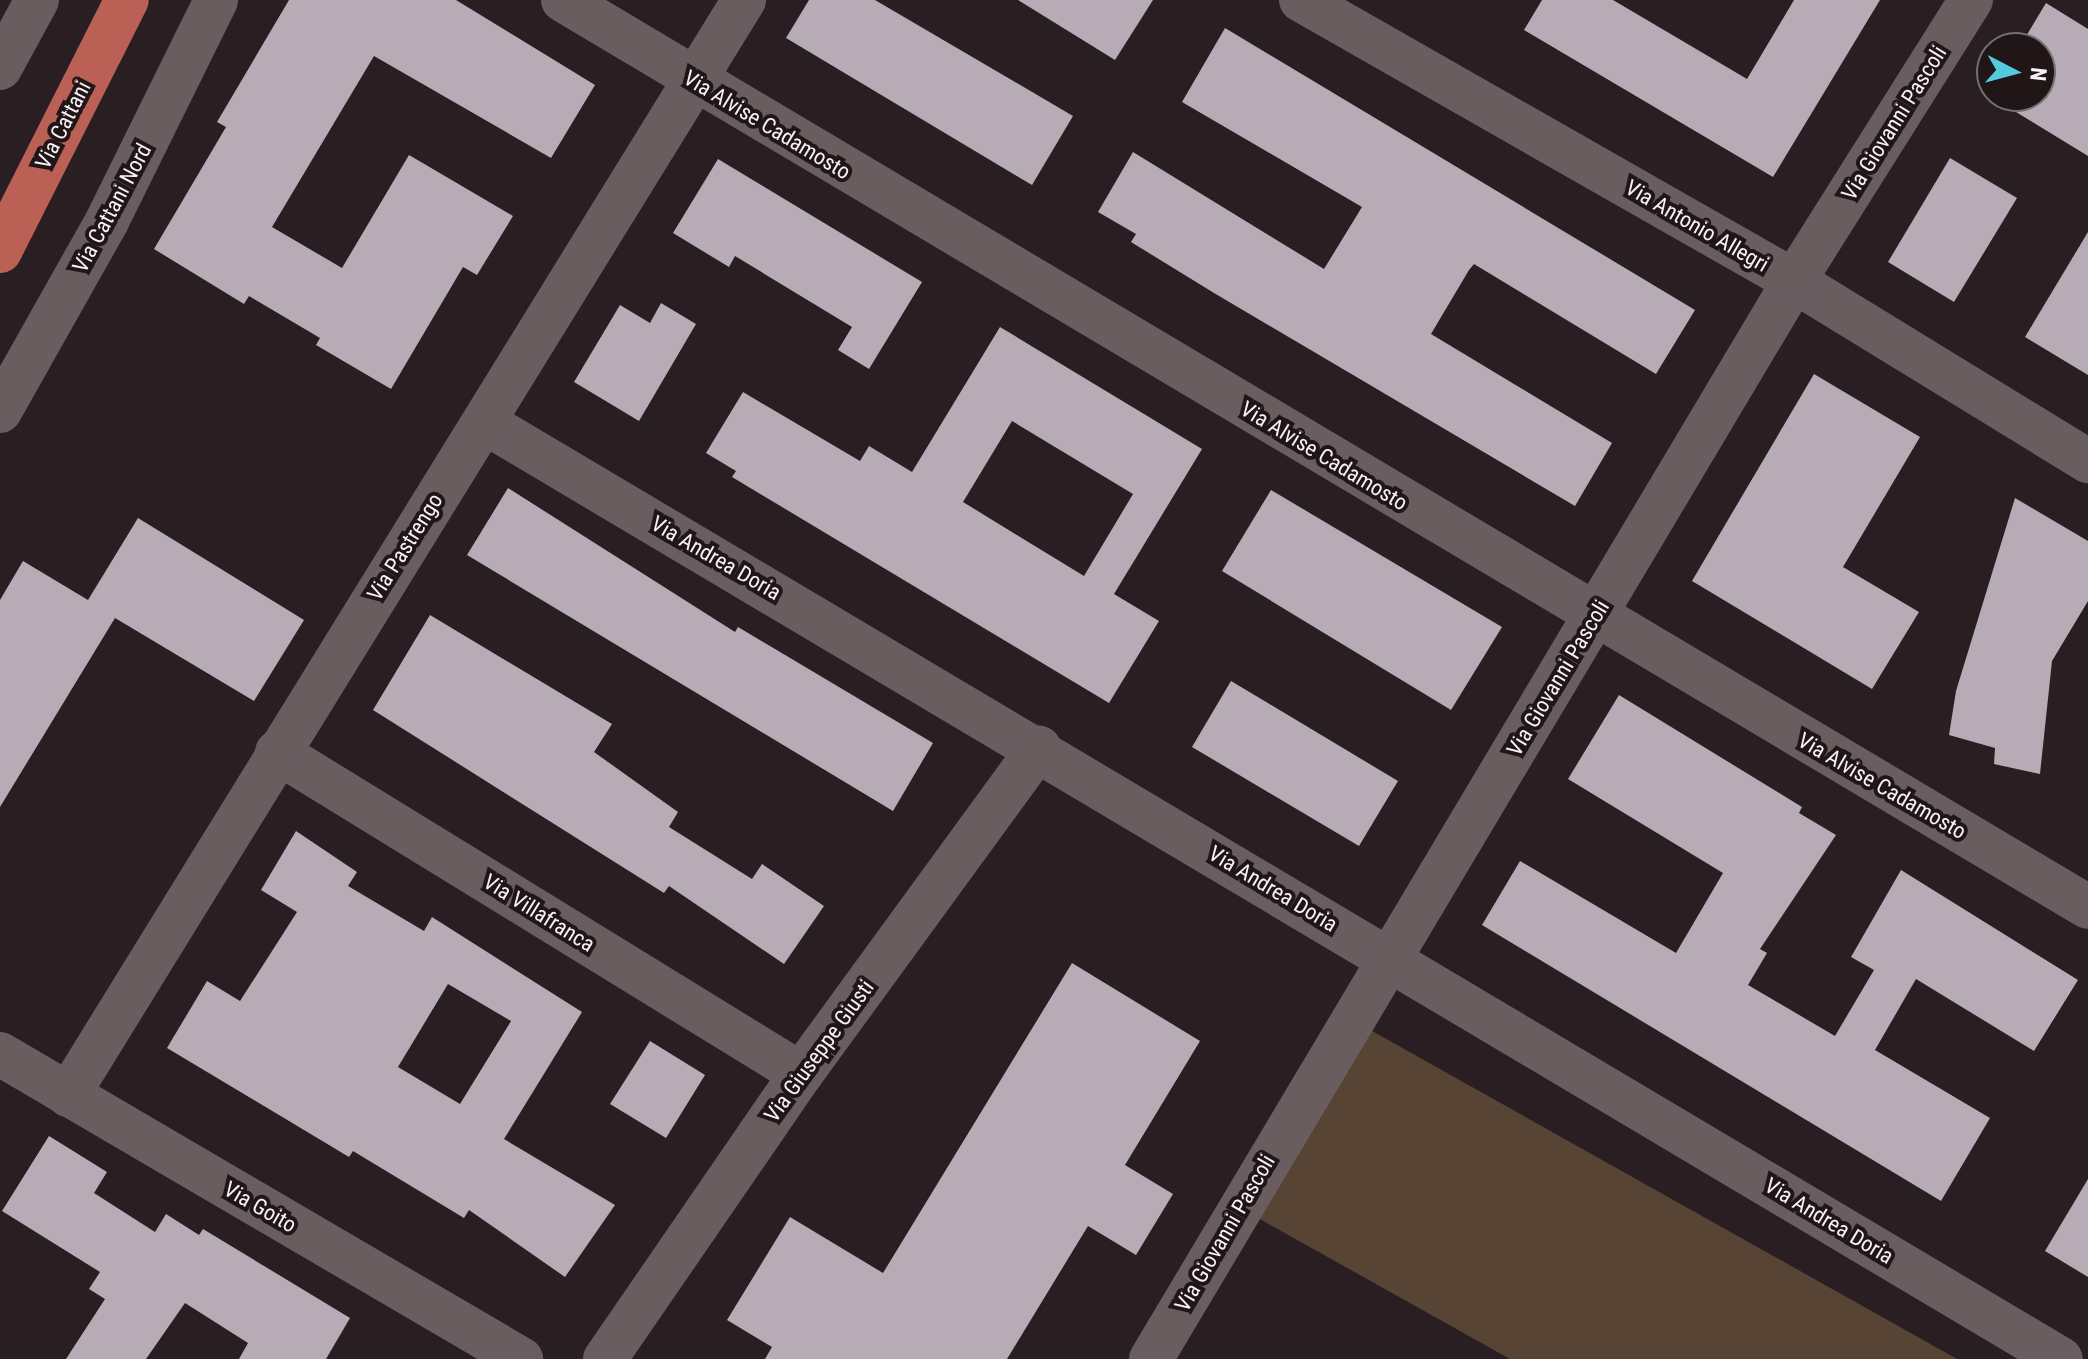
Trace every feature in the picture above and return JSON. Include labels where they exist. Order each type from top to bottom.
[{"type":"main road","name":"Via Cattani","points":[[0,251],[127,0]]},
{"type":"street","points":[[0,68],[37,0]]},
{"type":"street","name":"Via Cattani Nord","points":[[0,411],[107,221],[216,0]]},
{"type":"street","name":"Via Alvise Cadamosto","points":[[563,0],[693,81],[1595,618],[2088,907]]},
{"type":"street","name":"Via Pastrengo","points":[[68,1095],[744,0]]},
{"type":"street","name":"Via Antonio Allegri","points":[[1301,0],[1794,281],[2088,461]]},
{"type":"street","name":"Via Giovanni Pascoli","points":[[1151,1359],[1387,958],[1595,618],[1794,281],[1971,0]]},
{"type":"street","name":"Via Andrea Doria","points":[[484,422],[1039,748],[2061,1359]]},
{"type":"street","name":"Via Giuseppe Giusti","points":[[605,1359],[801,1074],[1039,748]]},
{"type":"street","name":"Via Villafranca","points":[[277,752],[801,1074]]},
{"type":"street","name":"Via Goito","points":[[0,1054],[521,1359]]},
{"type":"shaded area","points":[[1365,1027],[1957,1359],[1510,1359],[1258,1218]]},
{"type":"building","points":[[289,0],[456,0],[595,85],[551,158],[374,56],[272,227],[342,268],[409,155],[513,216],[477,275],[463,267],[391,389],[316,345],[320,338],[249,296],[244,304],[154,249],[226,127],[217,122]]},
{"type":"building","points":[[809,0],[875,0],[1073,116],[1032,185],[786,38]]},
{"type":"building","points":[[1018,0],[1153,0],[1115,60]]},
{"type":"building","points":[[1542,0],[1613,0],[1747,79],[1794,0],[1880,0],[1773,177],[1524,30]]},
{"type":"building","points":[[2046,3],[2088,29],[2088,156],[2016,112],[2056,112],[2056,32],[2029,32]]},
{"type":"building","points":[[1225,28],[1695,310],[1656,374],[1474,264],[1469,270],[1431,334],[1612,443],[1575,506],[1131,242],[1136,234],[1098,212],[1133,152],[1324,269],[1362,207],[1182,102]]},
{"type":"building","points":[[1950,158],[2017,198],[1954,302],[1888,262]]},
{"type":"building","points":[[718,159],[922,282],[869,369],[838,350],[852,327],[735,256],[729,267],[673,233]]},
{"type":"building","points":[[2088,232],[2088,375],[2025,337]]},
{"type":"building","points":[[661,303],[696,324],[639,421],[574,382],[620,305],[650,323]]},
{"type":"building","points":[[1000,327],[1202,449],[1114,594],[1159,621],[1109,703],[732,477],[736,471],[706,453],[743,392],[860,461],[869,446],[912,472]],"holes":[[[1012,421],[1133,494],[1084,576],[963,502]]]},
{"type":"building","points":[[1814,374],[1920,437],[1843,567],[1919,612],[1872,689],[1692,581]]},
{"type":"building","points":[[508,488],[735,632],[738,627],[933,743],[893,811],[467,555]]},
{"type":"building","points":[[1271,490],[1502,627],[1451,710],[1222,571]]},
{"type":"building","points":[[2015,498],[2088,541],[2088,601],[2052,661],[2040,774],[1994,764],[1995,748],[1949,735],[1956,691]]},
{"type":"building","points":[[138,518],[304,620],[254,701],[115,618],[0,807],[0,600],[23,561],[88,600]]},
{"type":"building","points":[[430,615],[612,724],[594,752],[678,812],[669,827],[752,879],[762,864],[824,906],[784,964],[669,886],[664,893],[373,710]]},
{"type":"building","points":[[1231,681],[1398,781],[1359,846],[1192,747]]},
{"type":"building","points":[[1619,695],[1802,807],[1799,813],[1836,835],[1760,949],[1767,953],[1748,985],[1835,1036],[1874,970],[1851,957],[1901,870],[2078,980],[2034,1051],[1916,979],[1875,1050],[1990,1118],[1941,1201],[1482,925],[1520,861],[1676,953],[1723,873],[1568,779]]},
{"type":"building","points":[[296,831],[357,872],[348,886],[424,931],[432,917],[582,1012],[504,1139],[615,1205],[565,1277],[469,1210],[464,1218],[353,1151],[349,1157],[167,1048],[207,981],[240,1001],[297,912],[261,890]],"holes":[[[448,984],[511,1021],[460,1104],[398,1067]]]},
{"type":"building","points":[[1072,963],[1200,1041],[1125,1165],[1173,1194],[1136,1255],[1088,1226],[1007,1359],[765,1359],[772,1347],[727,1320],[790,1217],[883,1273]]},
{"type":"building","points":[[650,1041],[705,1075],[666,1138],[610,1104]]},
{"type":"building","points":[[49,1136],[107,1172],[94,1193],[155,1232],[166,1214],[199,1235],[203,1229],[350,1318],[326,1359],[239,1359],[248,1343],[185,1303],[146,1359],[66,1359],[105,1299],[89,1289],[100,1272],[2,1211]]},
{"type":"building","points":[[2088,1179],[2088,1277],[2045,1251]]}]
